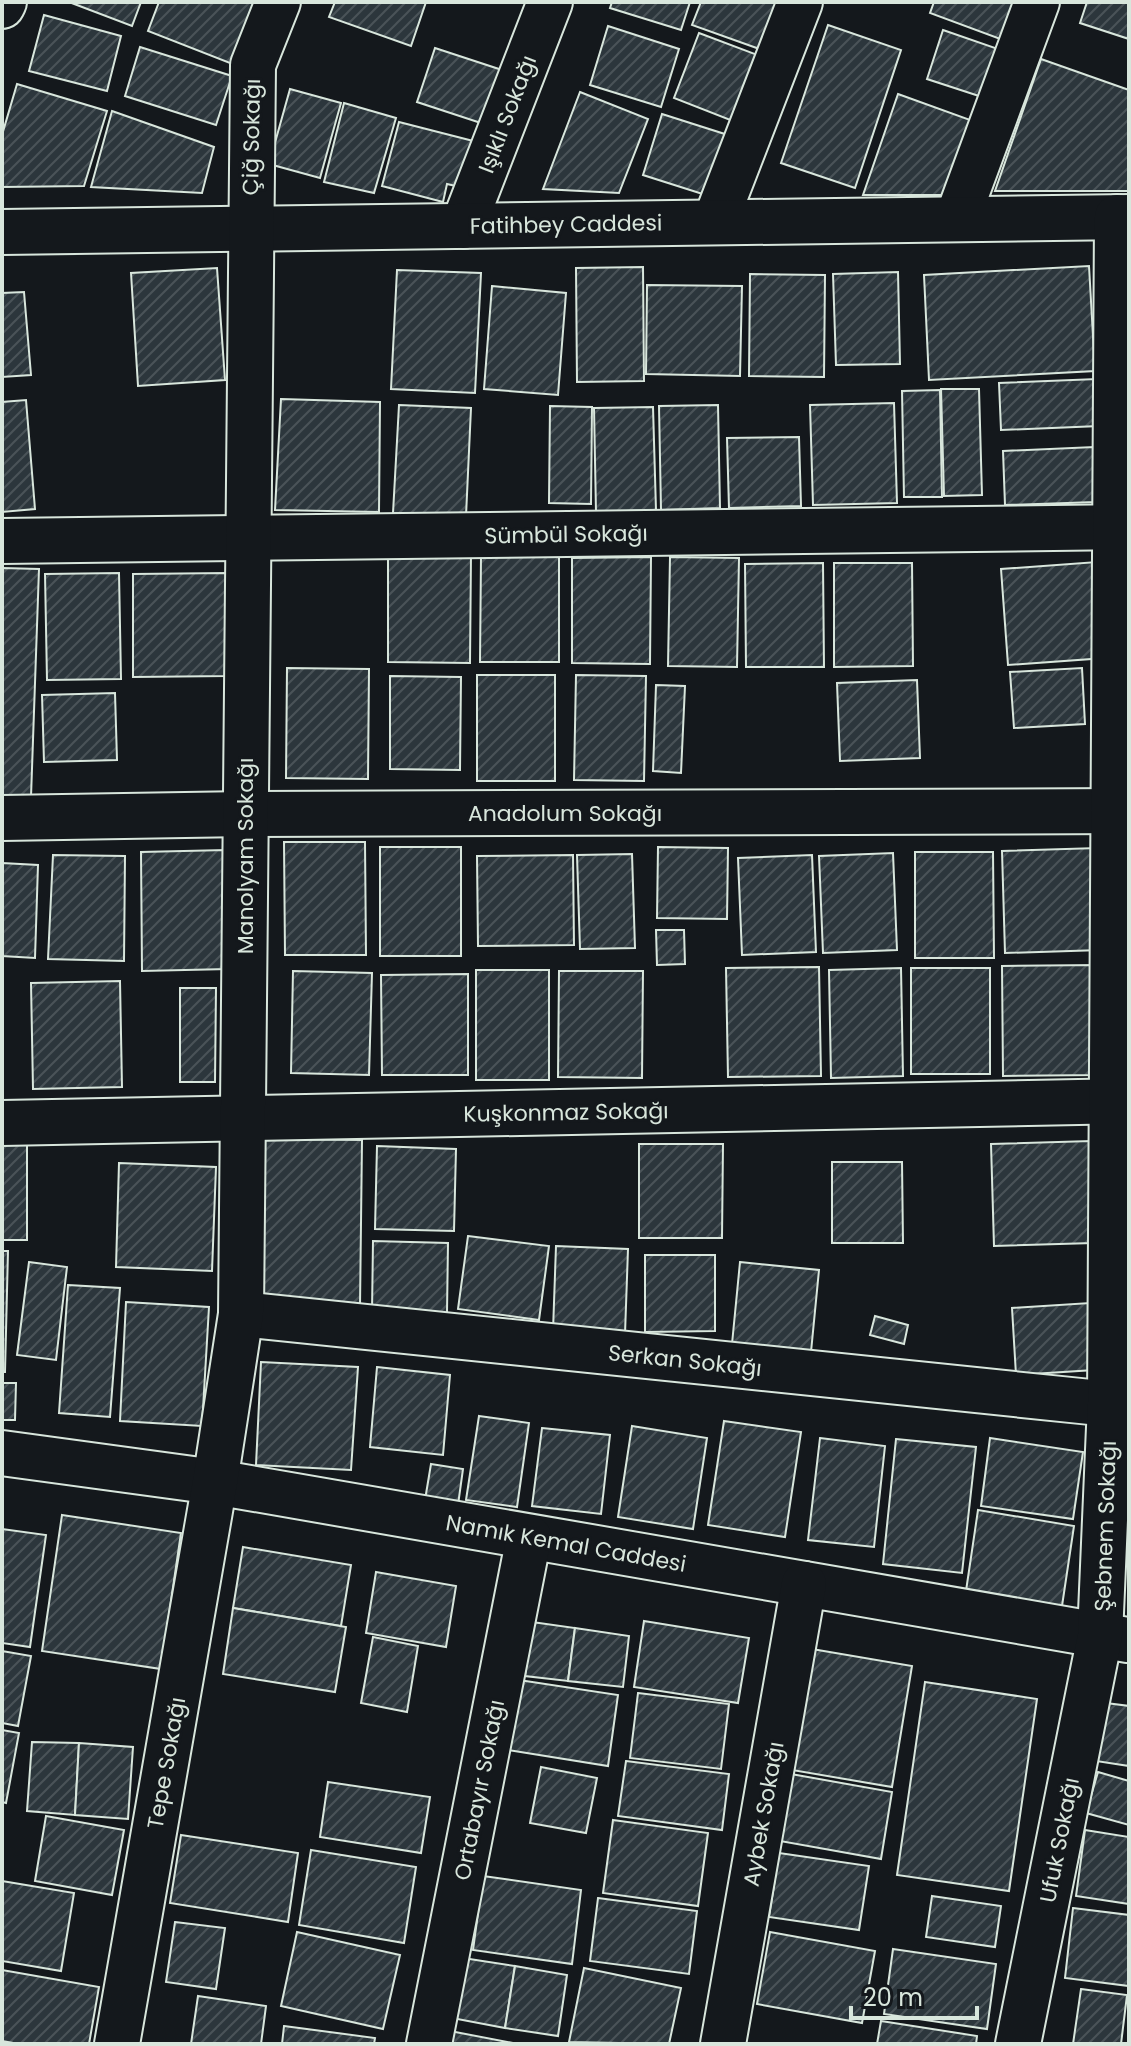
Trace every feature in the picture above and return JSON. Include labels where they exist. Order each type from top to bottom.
[{"type":"street","name":"Çiğ Sokağı","points":[[249,228],[253,65],[278,2]]},
{"type":"street","name":"Işıklı Sokağı","points":[[463,226],[550,2]]},
{"type":"street","points":[[715,222],[800,2]]},
{"type":"street","points":[[957,219],[1037,2]]},
{"type":"street","name":"Fatihbey Caddesi","points":[[2,232],[1123,217]]},
{"type":"street","name":"Şebnem Sokağı","points":[[1115,1638],[1120,1404],[1123,217]]},
{"type":"street","name":"Manolyam Sokağı","points":[[215,1482],[241,1314],[249,228]]},
{"type":"street","name":"Sümbül Sokağı","points":[[2,541],[1122,527]]},
{"type":"street","name":"Anadolum Sokağı","points":[[2,818],[246,814],[1121,811]]},
{"type":"street","name":"Kuşkonmaz Sokağı","points":[[2,1123],[1120,1101]]},
{"type":"street","name":"Serkan Sokağı","points":[[241,1314],[1120,1404]]},
{"type":"street","name":"Namık Kemal Caddesi","points":[[2,1453],[215,1482],[1115,1638]]},
{"type":"street","name":"Tepe Sokağı","points":[[117,2044],[215,1482]]},
{"type":"street","name":"Ortabayır Sokağı","points":[[429,2044],[529,1537]]},
{"type":"street","name":"Aybek Sokağı","points":[[723,2044],[804,1584]]},
{"type":"street","name":"Ufuk Sokağı","points":[[1018,2044],[1115,1638]]},
{"type":"building","points":[[69,2],[141,2],[132,26]]},
{"type":"building","points":[[159,2],[259,2],[235,65],[148,31]]},
{"type":"building","points":[[335,2],[426,2],[411,46],[329,17]]},
{"type":"building","points":[[612,2],[690,2],[681,30],[610,8]]},
{"type":"building","points":[[701,2],[783,2],[765,51],[692,25]]},
{"type":"building","points":[[934,2],[1017,2],[1003,40],[930,13]]},
{"type":"building","points":[[1087,2],[1129,2],[1129,39],[1080,23]]},
{"type":"building","points":[[44,15],[121,36],[107,91],[29,71]]},
{"type":"building","points":[[828,25],[901,50],[855,188],[781,163]]},
{"type":"building","points":[[608,26],[679,49],[661,107],[590,85]]},
{"type":"building","points":[[943,30],[1001,50],[985,98],[927,79]]},
{"type":"building","points":[[699,33],[768,59],[743,125],[674,98]]},
{"type":"building","points":[[140,47],[232,76],[216,125],[125,96]]},
{"type":"building","points":[[435,48],[511,73],[493,127],[417,102]]},
{"type":"building","points":[[1041,59],[1129,90],[1129,191],[995,191]]},
{"type":"building","points":[[17,84],[107,111],[84,186],[2,187],[2,135]]},
{"type":"building","points":[[290,89],[341,103],[320,178],[269,164]]},
{"type":"building","points":[[580,92],[648,119],[619,193],[543,189]]},
{"type":"building","points":[[898,94],[973,121],[947,195],[863,195]]},
{"type":"building","points":[[344,103],[396,118],[374,193],[324,182]]},
{"type":"building","points":[[112,111],[214,147],[202,193],[91,187]]},
{"type":"building","points":[[662,114],[731,136],[712,197],[643,175]]},
{"type":"building","points":[[399,122],[485,144],[473,190],[447,184],[443,202],[382,186]]},
{"type":"building","points":[[1089,266],[1095,371],[929,380],[924,275]]},
{"type":"building","points":[[643,267],[644,381],[577,382],[576,268]]},
{"type":"building","points":[[217,268],[225,380],[138,386],[131,273]]},
{"type":"building","points":[[397,270],[481,273],[475,393],[391,389]]},
{"type":"building","points":[[898,272],[900,364],[836,365],[833,274]]},
{"type":"building","points":[[750,274],[825,275],[824,377],[749,376]]},
{"type":"building","points":[[647,285],[742,286],[740,376],[646,374]]},
{"type":"building","points":[[492,286],[566,293],[558,395],[484,389]]},
{"type":"building","points":[[24,292],[31,375],[2,377],[2,293]]},
{"type":"building","points":[[1097,379],[1099,426],[1001,430],[999,383]]},
{"type":"building","points":[[941,389],[979,389],[982,495],[944,496]]},
{"type":"building","points":[[940,390],[942,497],[904,497],[902,391]]},
{"type":"building","points":[[281,399],[380,402],[379,512],[275,510]]},
{"type":"building","points":[[26,400],[35,509],[2,512],[2,402]]},
{"type":"building","points":[[894,403],[897,503],[813,505],[810,405]]},
{"type":"building","points":[[399,405],[471,408],[466,516],[393,513]]},
{"type":"building","points":[[718,405],[720,508],[661,510],[659,406]]},
{"type":"building","points":[[550,406],[592,407],[591,504],[549,503]]},
{"type":"building","points":[[653,407],[656,510],[596,512],[594,408]]},
{"type":"building","points":[[799,437],[801,506],[729,508],[727,438]]},
{"type":"building","points":[[1094,447],[1096,502],[1005,505],[1003,451]]},
{"type":"building","points":[[388,552],[471,553],[470,663],[388,662]]},
{"type":"building","points":[[481,556],[559,556],[559,662],[480,662]]},
{"type":"building","points":[[651,557],[650,664],[572,663],[572,558]]},
{"type":"building","points":[[670,557],[739,558],[737,667],[668,666]]},
{"type":"building","points":[[1097,562],[1105,658],[1008,665],[1001,569]]},
{"type":"building","points":[[823,563],[824,667],[746,667],[745,564]]},
{"type":"building","points":[[834,563],[912,563],[913,666],[834,667]]},
{"type":"building","points":[[2,568],[39,569],[31,797],[2,796]]},
{"type":"building","points":[[119,573],[121,679],[47,680],[45,574]]},
{"type":"building","points":[[227,573],[227,676],[133,677],[133,574]]},
{"type":"building","points":[[287,668],[369,669],[368,779],[286,778]]},
{"type":"building","points":[[1082,668],[1085,724],[1014,728],[1010,672]]},
{"type":"building","points":[[477,675],[555,675],[555,781],[477,781]]},
{"type":"building","points":[[576,675],[646,676],[644,781],[574,780]]},
{"type":"building","points":[[390,676],[461,677],[460,770],[390,769]]},
{"type":"building","points":[[917,680],[920,758],[840,761],[837,683]]},
{"type":"building","points":[[656,685],[685,686],[681,773],[653,771]]},
{"type":"building","points":[[115,693],[117,760],[44,762],[42,695]]},
{"type":"building","points":[[284,842],[365,842],[366,955],[285,955]]},
{"type":"building","points":[[380,847],[461,847],[461,956],[380,956]]},
{"type":"building","points":[[658,847],[728,848],[727,919],[657,918]]},
{"type":"building","points":[[1098,848],[1101,950],[1005,953],[1002,851]]},
{"type":"building","points":[[226,850],[228,969],[142,971],[141,852]]},
{"type":"building","points":[[915,852],[993,852],[994,958],[915,958]]},
{"type":"building","points":[[893,853],[897,950],[823,953],[819,856]]},
{"type":"building","points":[[632,854],[635,948],[580,949],[577,855]]},
{"type":"building","points":[[53,855],[125,856],[124,961],[48,959]]},
{"type":"building","points":[[573,855],[574,945],[478,946],[477,856]]},
{"type":"building","points":[[812,855],[816,952],[742,955],[738,858]]},
{"type":"building","points":[[2,863],[38,865],[35,958],[2,956]]},
{"type":"building","points":[[656,930],[684,930],[685,964],[657,965]]},
{"type":"building","points":[[1099,965],[1100,1075],[1003,1076],[1002,966]]},
{"type":"building","points":[[819,967],[821,1076],[728,1077],[726,968]]},
{"type":"building","points":[[901,968],[903,1076],[831,1078],[829,970]]},
{"type":"building","points":[[911,968],[990,968],[990,1074],[911,1074]]},
{"type":"building","points":[[476,970],[549,970],[549,1080],[476,1080]]},
{"type":"building","points":[[293,971],[372,973],[369,1075],[291,1073]]},
{"type":"building","points":[[559,971],[643,971],[642,1078],[558,1077]]},
{"type":"building","points":[[468,974],[468,1075],[382,1075],[381,975]]},
{"type":"building","points":[[120,981],[122,1087],[33,1089],[31,983]]},
{"type":"building","points":[[180,988],[216,988],[215,1082],[180,1082]]},
{"type":"building","points":[[264,1139],[362,1140],[360,1306],[262,1304]]},
{"type":"building","points":[[1091,1141],[1093,1243],[994,1246],[991,1144]]},
{"type":"building","points":[[2,1144],[27,1145],[27,1240],[2,1240]]},
{"type":"building","points":[[639,1144],[723,1144],[722,1238],[639,1238]]},
{"type":"building","points":[[377,1146],[456,1149],[454,1231],[375,1229]]},
{"type":"building","points":[[832,1162],[902,1162],[903,1243],[832,1243]]},
{"type":"building","points":[[119,1163],[216,1167],[212,1271],[116,1267]]},
{"type":"building","points":[[468,1236],[549,1246],[539,1320],[458,1309]]},
{"type":"building","points":[[373,1241],[448,1243],[447,1313],[372,1312]]},
{"type":"building","points":[[556,1246],[628,1249],[625,1334],[553,1331]]},
{"type":"building","points":[[2,1251],[8,1251],[5,1372],[2,1372]]},
{"type":"building","points":[[645,1255],[715,1255],[715,1331],[645,1332]]},
{"type":"building","points":[[29,1262],[67,1267],[56,1360],[17,1355]]},
{"type":"building","points":[[740,1262],[819,1270],[811,1352],[732,1344]]},
{"type":"building","points":[[68,1285],[120,1288],[110,1417],[59,1413]]},
{"type":"building","points":[[126,1302],[209,1307],[202,1426],[120,1421]]},
{"type":"building","points":[[1090,1303],[1094,1370],[1016,1375],[1012,1308]]},
{"type":"building","points":[[875,1316],[908,1325],[904,1344],[870,1335]]},
{"type":"building","points":[[261,1362],[358,1367],[351,1470],[256,1465]]},
{"type":"building","points":[[377,1367],[450,1375],[443,1455],[370,1447]]},
{"type":"building","points":[[2,1383],[16,1383],[15,1420],[2,1420]]},
{"type":"building","points":[[479,1416],[529,1423],[517,1507],[466,1500]]},
{"type":"building","points":[[724,1421],[801,1432],[785,1537],[708,1525]]},
{"type":"building","points":[[632,1426],[707,1438],[693,1529],[618,1517]]},
{"type":"building","points":[[542,1428],[610,1435],[601,1514],[532,1506]]},
{"type":"building","points":[[820,1438],[885,1446],[874,1547],[808,1540]]},
{"type":"building","points":[[990,1438],[1083,1452],[1073,1519],[981,1506]]},
{"type":"building","points":[[896,1439],[976,1447],[962,1573],[883,1564]]},
{"type":"building","points":[[431,1464],[463,1469],[458,1505],[425,1500]]},
{"type":"building","points":[[978,1510],[1074,1526],[1062,1606],[966,1591]]},
{"type":"building","points":[[62,1515],[181,1533],[161,1669],[42,1651]]},
{"type":"building","points":[[2,1529],[46,1535],[30,1647],[2,1643]]},
{"type":"building","points":[[243,1547],[351,1565],[341,1626],[233,1608]]},
{"type":"building","points":[[376,1572],[456,1586],[446,1647],[366,1633]]},
{"type":"building","points":[[233,1608],[346,1627],[335,1692],[223,1674]]},
{"type":"building","points":[[644,1621],[749,1638],[738,1703],[634,1687]]},
{"type":"building","points":[[532,1622],[575,1628],[568,1681],[525,1676]]},
{"type":"building","points":[[575,1628],[629,1636],[623,1687],[568,1681]]},
{"type":"building","points":[[373,1637],[418,1646],[407,1712],[361,1703]]},
{"type":"building","points":[[812,1649],[912,1666],[892,1787],[792,1770]]},
{"type":"building","points":[[2,1651],[31,1656],[18,1726],[2,1723]]},
{"type":"building","points":[[519,1680],[618,1695],[608,1766],[508,1750]]},
{"type":"building","points":[[925,1682],[1037,1699],[1009,1891],[897,1875]]},
{"type":"building","points":[[638,1693],[729,1704],[721,1769],[630,1758]]},
{"type":"building","points":[[1106,1703],[1129,1706],[1129,1766],[1096,1761]]},
{"type":"building","points":[[2,1730],[19,1733],[6,1803],[2,1802]]},
{"type":"building","points":[[32,1742],[79,1743],[75,1815],[27,1811]]},
{"type":"building","points":[[79,1743],[133,1747],[128,1819],[75,1815]]},
{"type":"building","points":[[626,1761],[729,1774],[722,1830],[618,1816]]},
{"type":"building","points":[[541,1767],[597,1778],[586,1833],[530,1823]]},
{"type":"building","points":[[1098,1772],[1129,1781],[1129,1825],[1086,1813]]},
{"type":"building","points":[[791,1774],[892,1792],[881,1859],[780,1841]]},
{"type":"building","points":[[328,1782],[430,1797],[421,1853],[320,1837]]},
{"type":"building","points":[[46,1816],[124,1830],[112,1895],[35,1881]]},
{"type":"building","points":[[613,1820],[708,1833],[698,1906],[603,1893]]},
{"type":"building","points":[[1085,1830],[1129,1837],[1129,1904],[1076,1896]]},
{"type":"building","points":[[181,1835],[298,1853],[288,1922],[170,1903]]},
{"type":"building","points":[[311,1850],[416,1867],[404,1943],[299,1925]]},
{"type":"building","points":[[779,1853],[869,1866],[859,1930],[769,1917]]},
{"type":"building","points":[[483,1876],[581,1890],[572,1964],[473,1950]]},
{"type":"building","points":[[2,1881],[74,1893],[61,1971],[2,1961]]},
{"type":"building","points":[[932,1896],[1001,1906],[995,1947],[926,1937]]},
{"type":"building","points":[[598,1898],[697,1911],[689,1974],[590,1961]]},
{"type":"building","points":[[1073,1908],[1129,1915],[1129,1986],[1065,1978]]},
{"type":"building","points":[[175,1922],[225,1928],[216,1989],[166,1982]]},
{"type":"building","points":[[297,1932],[400,1955],[383,2029],[281,2006]]},
{"type":"building","points":[[770,1932],[875,1951],[862,2023],[757,2004]]},
{"type":"building","points":[[893,1949],[996,1964],[987,2029],[884,2014]]},
{"type":"building","points":[[463,1958],[515,1966],[505,2028],[452,2018]]},
{"type":"building","points":[[515,1966],[567,1975],[558,2036],[505,2028]]},
{"type":"building","points":[[584,1968],[681,1988],[669,2044],[569,2042]]},
{"type":"building","points":[[2,1970],[99,1987],[89,2044],[19,2044],[2,2041]]},
{"type":"building","points":[[1081,1989],[1127,1995],[1121,2044],[1073,2044]]},
{"type":"building","points":[[198,1996],[266,2006],[261,2044],[191,2044]]},
{"type":"building","points":[[881,2021],[977,2036],[976,2044],[877,2044]]},
{"type":"building","points":[[284,2026],[375,2038],[374,2044],[282,2044]]},
{"type":"building","points":[[450,2031],[518,2044],[447,2044]]}]
